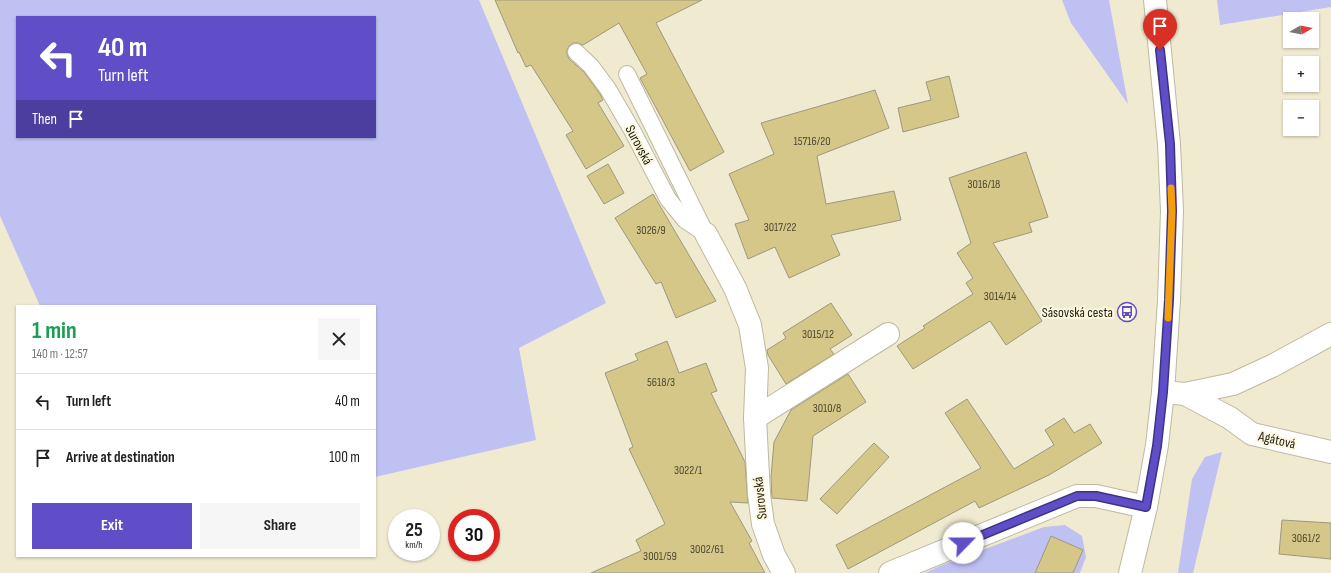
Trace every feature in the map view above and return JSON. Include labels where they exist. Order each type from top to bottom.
[{"type":"street","points":[[1130,573],[1146,507],[1157,446],[1163,392],[1169,300],[1172,211],[1170,144],[1155,0]]},
{"type":"street","name":"Surovská","points":[[706,234],[735,288],[750,325],[757,368],[755,418],[759,494],[763,524],[774,555],[784,573]]},
{"type":"street","points":[[755,418],[888,334]]},
{"type":"street","points":[[1163,392],[1185,394],[1233,384],[1279,363],[1331,334]]},
{"type":"street","name":"Agátová","points":[[1185,394],[1230,418],[1252,434],[1331,452]]},
{"type":"street","points":[[890,573],[1077,496],[1096,496],[1146,507]]},
{"type":"lane","name":"Surovská","points":[[576,52],[591,66],[608,88],[668,199],[685,220],[706,234]]},
{"type":"lane","name":"Surovská","points":[[627,74],[706,234]]},
{"type":"shaded area","points":[[0,0],[479,0],[606,303],[519,348],[536,440],[376,477],[376,305],[40,305],[0,216]]},
{"type":"shaded area","points":[[1062,0],[1109,0],[1128,104],[1071,23]]},
{"type":"shaded area","points":[[1217,0],[1331,0],[1331,7],[1300,12],[1283,12],[1283,15],[1220,25]]},
{"type":"shaded area","points":[[1222,452],[1193,573],[1178,573],[1192,479],[1205,457]]},
{"type":"shaded area","points":[[1065,525],[1082,536],[1086,557],[1080,573],[925,573],[942,565],[1044,527]]},
{"type":"building","points":[[495,0],[702,0],[656,23],[724,152],[690,171],[640,78],[647,74],[619,23],[583,45],[573,43],[567,50],[569,59],[584,72],[600,94],[603,100],[598,103],[624,146],[586,169],[566,135],[573,131],[531,65],[526,67],[519,52],[518,53]]},
{"type":"building","points":[[949,76],[959,117],[903,132],[898,108],[931,100],[926,82]]},
{"type":"building","points":[[875,90],[889,128],[817,156],[826,204],[894,191],[901,220],[831,235],[840,255],[789,278],[775,247],[748,259],[735,224],[749,220],[729,174],[774,154],[761,123]]},
{"type":"building","points":[[1026,152],[1048,217],[1029,223],[1032,232],[993,243],[1042,321],[1006,345],[990,321],[913,369],[897,346],[925,328],[923,326],[973,294],[966,283],[973,278],[957,253],[971,243],[949,178]]},
{"type":"building","points":[[608,164],[624,193],[604,204],[587,176]]},
{"type":"building","points":[[653,194],[716,301],[676,318],[661,282],[656,284],[615,218]]},
{"type":"building","points":[[831,303],[852,335],[830,349],[834,354],[786,384],[768,355],[767,350],[786,338],[783,333]]},
{"type":"building","points":[[667,341],[679,373],[706,363],[717,391],[711,393],[745,462],[748,503],[730,502],[752,541],[749,543],[765,573],[591,573],[641,551],[636,540],[665,524],[629,449],[633,447],[605,373],[638,360],[635,354]]},
{"type":"building","points":[[848,374],[866,402],[813,436],[807,501],[772,498],[771,477],[774,442],[791,410]]},
{"type":"building","points":[[967,399],[1014,469],[1054,445],[1045,430],[1064,418],[1074,433],[1090,424],[1102,443],[1049,475],[979,508],[975,501],[848,569],[836,545],[981,468],[945,413]]},
{"type":"building","points":[[874,443],[889,457],[837,514],[820,499]]},
{"type":"building","points":[[1282,520],[1331,523],[1331,559],[1279,554]]},
{"type":"building","points":[[1051,536],[1083,550],[1073,573],[1035,573]]},
{"type":"slow traffic","points":[[1168,318],[1172,211],[1171,188]]},
{"type":"place","name":"Sásovská cesta","points":[[1127,312]]},
{"type":"route","points":[[963,543],[1077,496],[1096,496],[1146,507],[1157,446],[1163,392],[1169,300],[1172,211],[1170,144],[1160,50]]}]
